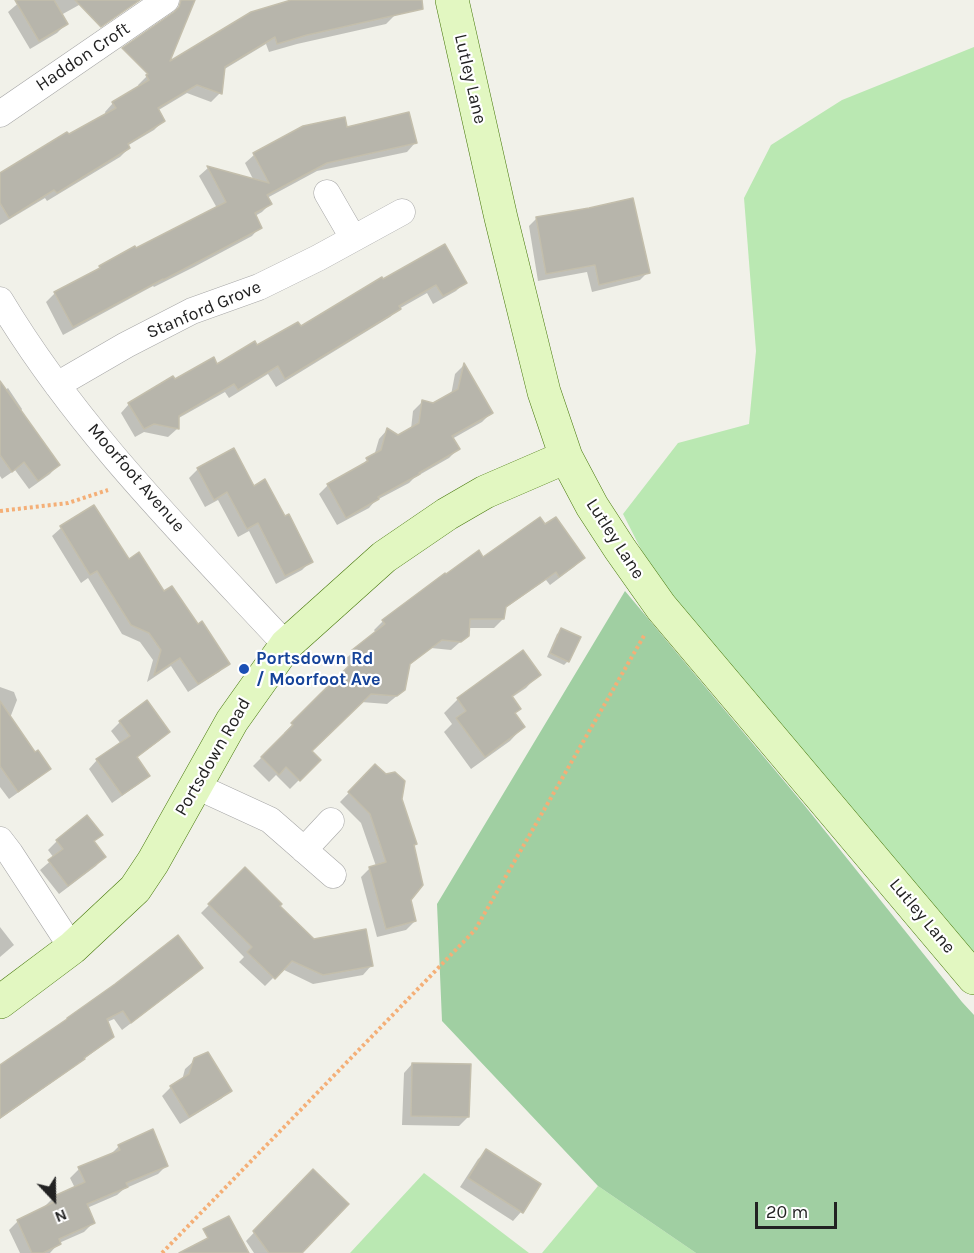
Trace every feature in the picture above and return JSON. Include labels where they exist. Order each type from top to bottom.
[{"type":"street","name":"Haddon Croft","points":[[0,114],[166,0]]},
{"type":"street","name":"Lutley Lane","points":[[453,0],[501,218],[544,392],[566,457],[592,506],[661,607],[974,978]]},
{"type":"street","points":[[327,193],[353,238]]},
{"type":"street","name":"Stanford Grove","points":[[57,385],[126,345],[192,311],[259,287],[402,212]]},
{"type":"street","name":"Moorfoot Avenue","points":[[0,300],[57,385],[134,480],[286,645]]},
{"type":"street","name":"Portsdown Road","points":[[0,1002],[72,948],[135,889],[232,721],[286,645],[384,557],[447,514],[485,492],[566,457]]},
{"type":"street","points":[[196,786],[270,820],[333,876]]},
{"type":"street","points":[[304,850],[331,821]]},
{"type":"street","points":[[0,840],[72,948]]},
{"type":"path","points":[[0,511],[68,503],[134,480]]},
{"type":"path","points":[[162,1253],[475,930],[661,607]]},
{"type":"green space","points":[[974,47],[974,962],[671,608],[623,514],[678,443],[749,424],[756,351],[744,198],[771,145],[842,100]]},
{"type":"green space","points":[[625,591],[805,806],[974,1015],[974,1253],[696,1253],[598,1186],[442,1021],[437,904]]},
{"type":"green space","points":[[424,1173],[529,1253],[350,1253]]},
{"type":"green space","points":[[598,1186],[696,1253],[542,1253]]},
{"type":"building","points":[[15,0],[54,0],[68,24],[39,41]]},
{"type":"building","points":[[75,0],[140,0],[101,27]]},
{"type":"building","points":[[181,0],[195,0],[170,61],[251,12],[291,0],[422,0],[423,9],[277,44],[275,37],[225,67],[222,94],[197,85],[158,108],[165,121],[128,144],[130,148],[57,193],[54,190],[9,218],[0,203],[0,173],[67,132],[69,134],[116,108],[112,102],[149,80],[146,75],[148,74],[122,48],[174,12]]},
{"type":"building","points":[[409,112],[417,143],[327,163],[267,195],[272,204],[255,213],[262,228],[73,327],[54,292],[100,268],[99,266],[135,246],[136,248],[226,202],[207,166],[269,183],[253,153],[303,126],[345,117],[347,127]]},
{"type":"building","points":[[633,198],[650,273],[599,285],[595,265],[546,274],[536,217]]},
{"type":"building","points":[[445,244],[467,283],[443,296],[436,285],[399,306],[401,309],[285,379],[278,366],[238,390],[234,384],[179,416],[179,429],[154,424],[144,429],[128,403],[173,376],[175,379],[214,357],[217,364],[255,341],[257,345],[298,322],[301,326],[382,277],[383,279]]},
{"type":"building","points":[[464,363],[493,413],[452,436],[460,449],[346,518],[327,484],[368,461],[366,458],[381,450],[387,428],[398,435],[419,423],[422,400],[433,403],[458,389]]},
{"type":"building","points":[[0,381],[60,465],[38,481],[24,462],[12,472],[0,455]]},
{"type":"building","points":[[234,448],[254,486],[265,479],[285,516],[289,514],[313,562],[285,576],[258,523],[247,529],[227,492],[214,500],[197,468]]},
{"type":"building","points":[[94,505],[129,559],[139,552],[164,591],[172,586],[198,624],[202,621],[230,664],[198,684],[180,658],[154,675],[161,650],[149,633],[131,625],[97,571],[90,575],[60,526]]},
{"type":"building","points":[[540,517],[545,524],[556,517],[585,558],[559,577],[556,572],[506,607],[504,619],[470,619],[469,636],[461,642],[442,640],[410,664],[405,690],[397,696],[371,694],[312,751],[321,760],[300,781],[286,767],[279,775],[261,757],[293,725],[291,723],[358,657],[352,650],[385,624],[382,620],[479,550],[483,557]]},
{"type":"building","points":[[561,628],[581,637],[569,662],[550,653]]},
{"type":"building","points":[[523,650],[541,675],[512,696],[521,709],[515,713],[525,727],[485,757],[456,718],[466,711],[457,698]]},
{"type":"building","points":[[147,700],[170,732],[137,757],[150,776],[122,795],[96,759],[130,736],[119,721]]},
{"type":"building","points":[[0,701],[35,752],[38,750],[51,769],[18,792],[0,766]]},
{"type":"building","points":[[375,764],[386,774],[395,772],[405,781],[402,799],[417,844],[414,845],[423,885],[411,900],[416,921],[386,929],[369,867],[386,862],[370,814],[348,792]]},
{"type":"building","points":[[87,815],[103,835],[94,841],[106,857],[68,886],[48,860],[63,849],[56,840]]},
{"type":"building","points":[[245,867],[314,939],[366,929],[373,966],[323,975],[292,961],[275,979],[247,952],[252,947],[208,904]]},
{"type":"building","points":[[178,935],[203,968],[131,1023],[123,1011],[107,1019],[114,1037],[0,1118],[0,1065],[115,984]]},
{"type":"building","points":[[208,1052],[232,1091],[189,1117],[170,1086],[189,1074],[194,1058]]},
{"type":"building","points":[[412,1063],[471,1064],[469,1117],[411,1116]]},
{"type":"building","points":[[153,1129],[168,1166],[126,1183],[128,1187],[87,1204],[95,1223],[59,1239],[61,1244],[43,1253],[32,1253],[17,1220],[54,1202],[52,1197],[85,1182],[78,1167],[120,1150],[118,1145]]},
{"type":"building","points":[[486,1149],[541,1184],[523,1213],[468,1178]]},
{"type":"building","points":[[313,1169],[349,1204],[302,1253],[269,1253],[253,1231]]},
{"type":"building","points":[[229,1216],[249,1253],[179,1253],[208,1238],[203,1229]]},
{"type":"place","name":"Portsdown Rd / Moorfoot Ave","points":[[244,669]]}]
